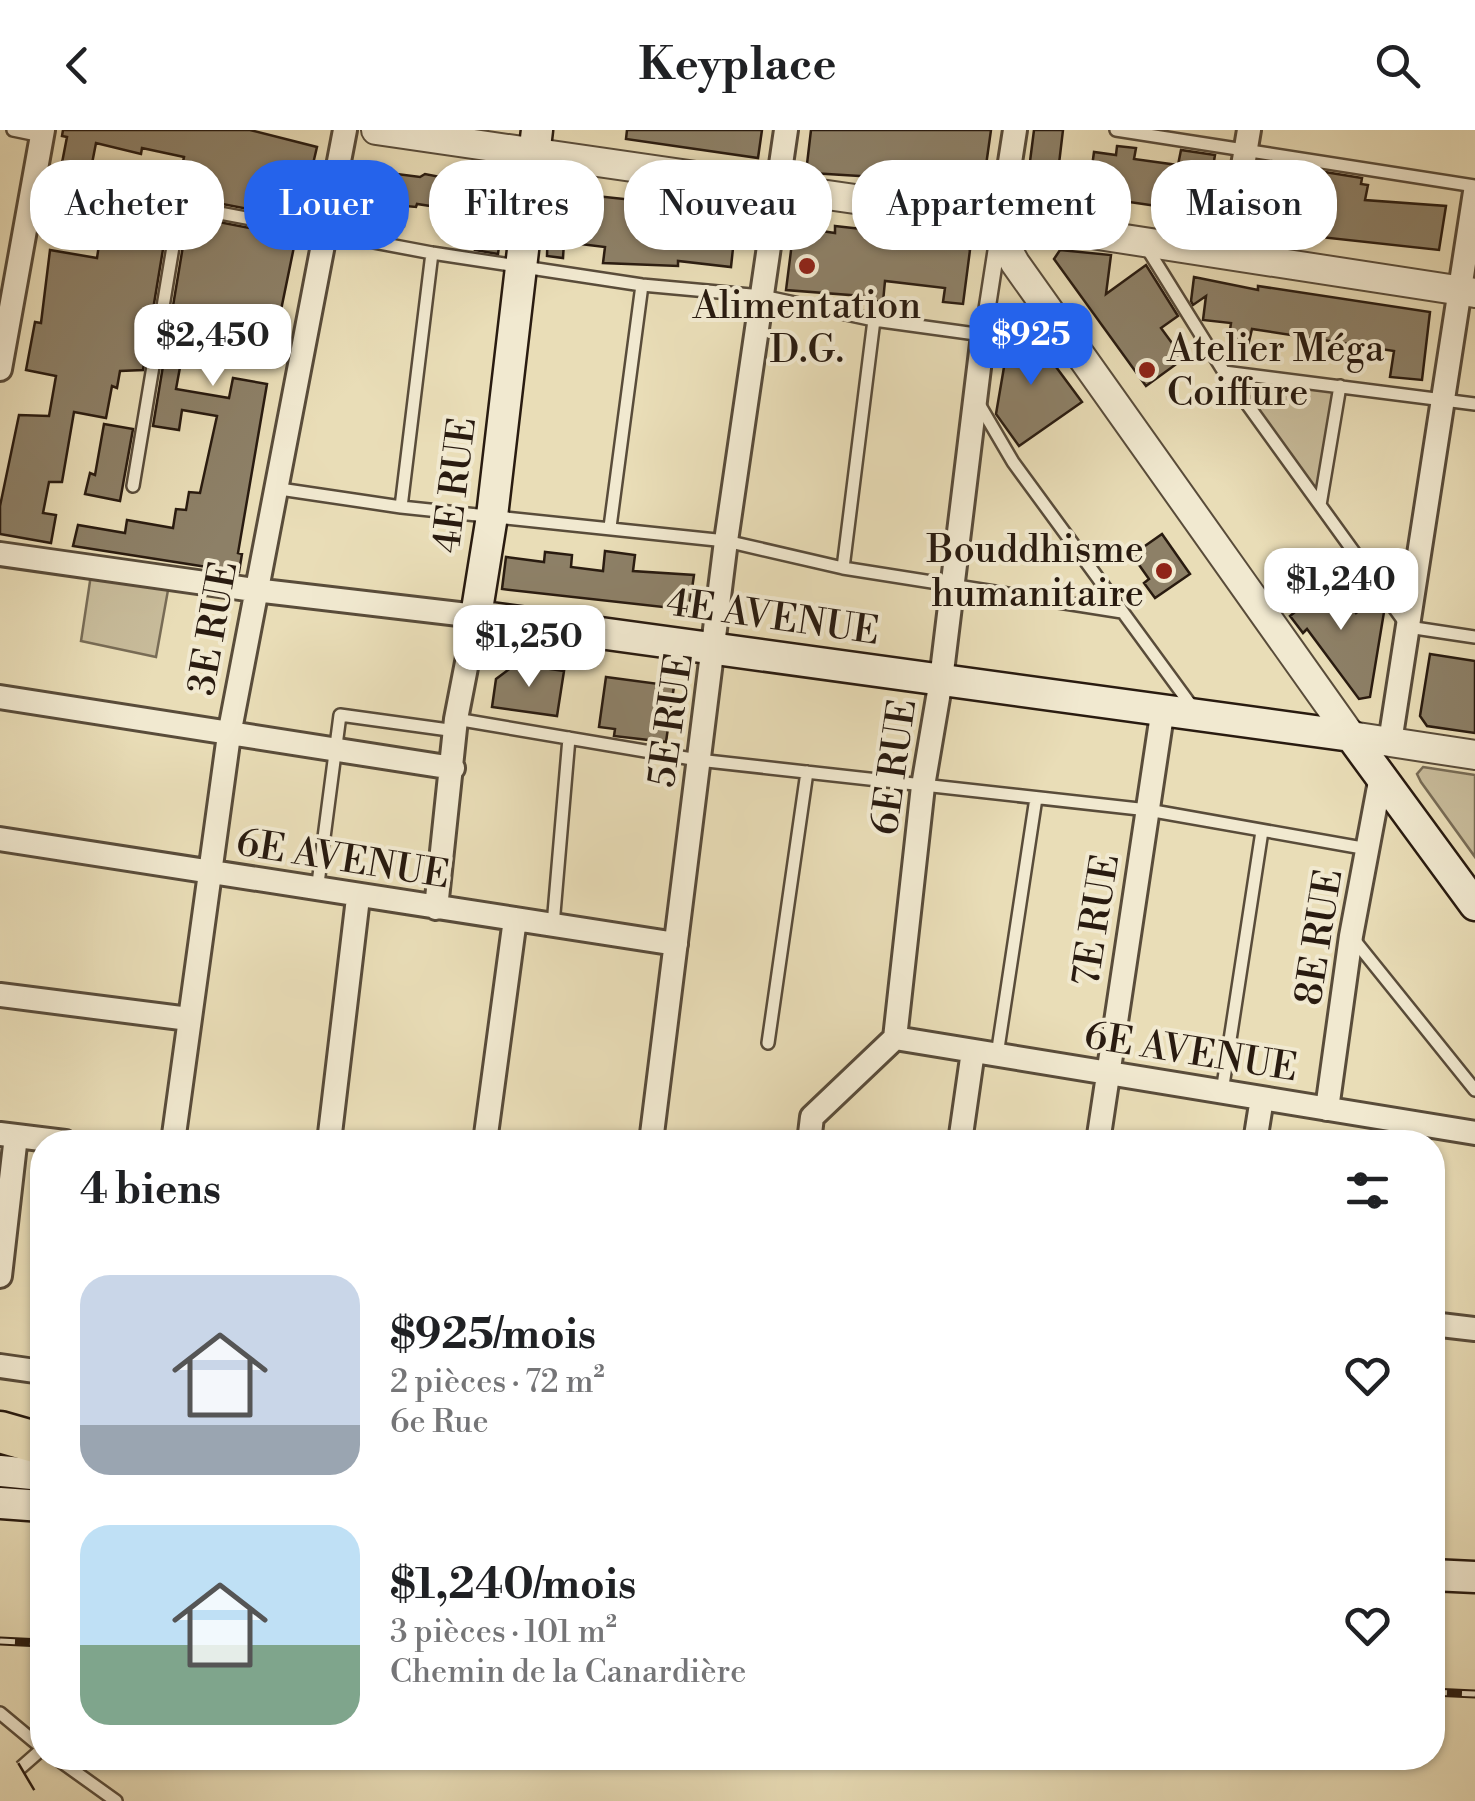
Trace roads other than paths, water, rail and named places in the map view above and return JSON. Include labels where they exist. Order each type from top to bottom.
[{"type":"highway","points":[[0,1432],[30,1441]]},
{"type":"highway","points":[[0,1778],[16,1801]]},
{"type":"main road","name":"4E RUE","points":[[476,616],[492,516],[535,142]]},
{"type":"main road","name":"4E AVENUE","points":[[476,616],[1351,736]]},
{"type":"main road","points":[[1351,736],[1475,905]]},
{"type":"main road","points":[[0,1471],[30,1474]]},
{"type":"main road","points":[[0,1502],[30,1505]]},
{"type":"main road","points":[[1445,1576],[1475,1577]]},
{"type":"street","name":"3E RUE","points":[[339,160],[345,130]]},
{"type":"street","name":"5E RUE","points":[[781,160],[786,130]]},
{"type":"street","name":"6E RUE","points":[[1010,160],[1015,130]]},
{"type":"street","points":[[393,132],[535,142],[630,160]]},
{"type":"street","points":[[37,160],[42,133]]},
{"type":"street","points":[[1228,255],[1247,140]]},
{"type":"street","points":[[1390,742],[1443,399],[1468,292],[1475,189]]},
{"type":"street","points":[[0,369],[30,200]]},
{"type":"street","points":[[1131,240],[1468,292]]},
{"type":"street","name":"3E RUE","points":[[175,1130],[228,735],[320,250]]},
{"type":"street","name":"5E RUE","points":[[652,1130],[726,541],[768,250]]},
{"type":"street","name":"6E RUE","points":[[895,1038],[923,786],[941,680],[996,250]]},
{"type":"street","points":[[1009,250],[1351,736]]},
{"type":"street","name":"4E AVENUE","points":[[0,554],[476,616]]},
{"type":"street","name":"4E RUE","points":[[436,908],[456,725],[476,616]]},
{"type":"street","points":[[0,697],[453,768]]},
{"type":"street","name":"7E RUE","points":[[1100,1130],[1164,708]]},
{"type":"street","name":"4E AVENUE","points":[[1351,736],[1475,755]]},
{"type":"street","name":"8E RUE","points":[[1327,1109],[1352,936],[1381,776]]},
{"type":"street","name":"6E AVENUE","points":[[0,839],[358,898],[676,944]]},
{"type":"street","points":[[330,1130],[358,898]]},
{"type":"street","points":[[487,1130],[515,919]]},
{"type":"street","points":[[0,995],[189,1020]]},
{"type":"street","points":[[810,1130],[812,1117],[895,1038]]},
{"type":"street","name":"6E AVENUE","points":[[895,1038],[1327,1109],[1399,1130]]},
{"type":"street","points":[[962,1130],[973,1051]]},
{"type":"street","points":[[1258,1130],[1262,1098]]},
{"type":"street","name":"6E AVENUE","points":[[1445,1133],[1475,1133]]},
{"type":"street","points":[[0,1276],[8,1135]]},
{"type":"street","points":[[1445,1326],[1475,1329]]},
{"type":"street","points":[[0,1366],[30,1370]]},
{"type":"lane","points":[[13,130],[42,133]]},
{"type":"lane","points":[[1125,131],[1247,140],[1475,189]]},
{"type":"lane","points":[[1142,242],[1224,372],[1408,627],[1475,638]]},
{"type":"lane","points":[[409,249],[642,285],[762,296],[874,320],[983,336]]},
{"type":"lane","points":[[133,486],[173,250]]},
{"type":"lane","points":[[401,507],[432,253]]},
{"type":"lane","points":[[610,527],[642,285]]},
{"type":"lane","points":[[843,568],[874,320]]},
{"type":"lane","points":[[1224,372],[1475,404]]},
{"type":"lane","points":[[1320,506],[1340,386]]},
{"type":"lane","points":[[977,400],[1013,462],[1196,712]]},
{"type":"lane","points":[[273,488],[401,507],[726,541],[843,568],[1122,612]]},
{"type":"lane","points":[[318,891],[340,715],[569,738],[698,760],[1148,810],[1368,849]]},
{"type":"lane","points":[[553,925],[569,738]]},
{"type":"lane","points":[[768,1043],[807,772]]},
{"type":"lane","points":[[997,1055],[1036,798]]},
{"type":"lane","points":[[1222,1092],[1262,830]]},
{"type":"lane","points":[[1352,936],[1475,1090]]},
{"type":"lane","points":[[0,1713],[30,1738]]},
{"type":"lane","points":[[0,1778],[15,1776],[30,1760]]},
{"type":"lane","points":[[73,1770],[116,1801]]},
{"type":"railway","points":[[0,1641],[30,1642]]},
{"type":"railway","points":[[1445,1693],[1475,1694]]},
{"type":"place","name":"Alimentation D.G.","points":[[807,266]]},
{"type":"place","name":"Atelier Méga Coiffure","points":[[1147,370]]},
{"type":"place","name":"Bouddhisme humanitaire","points":[[1164,571]]}]
